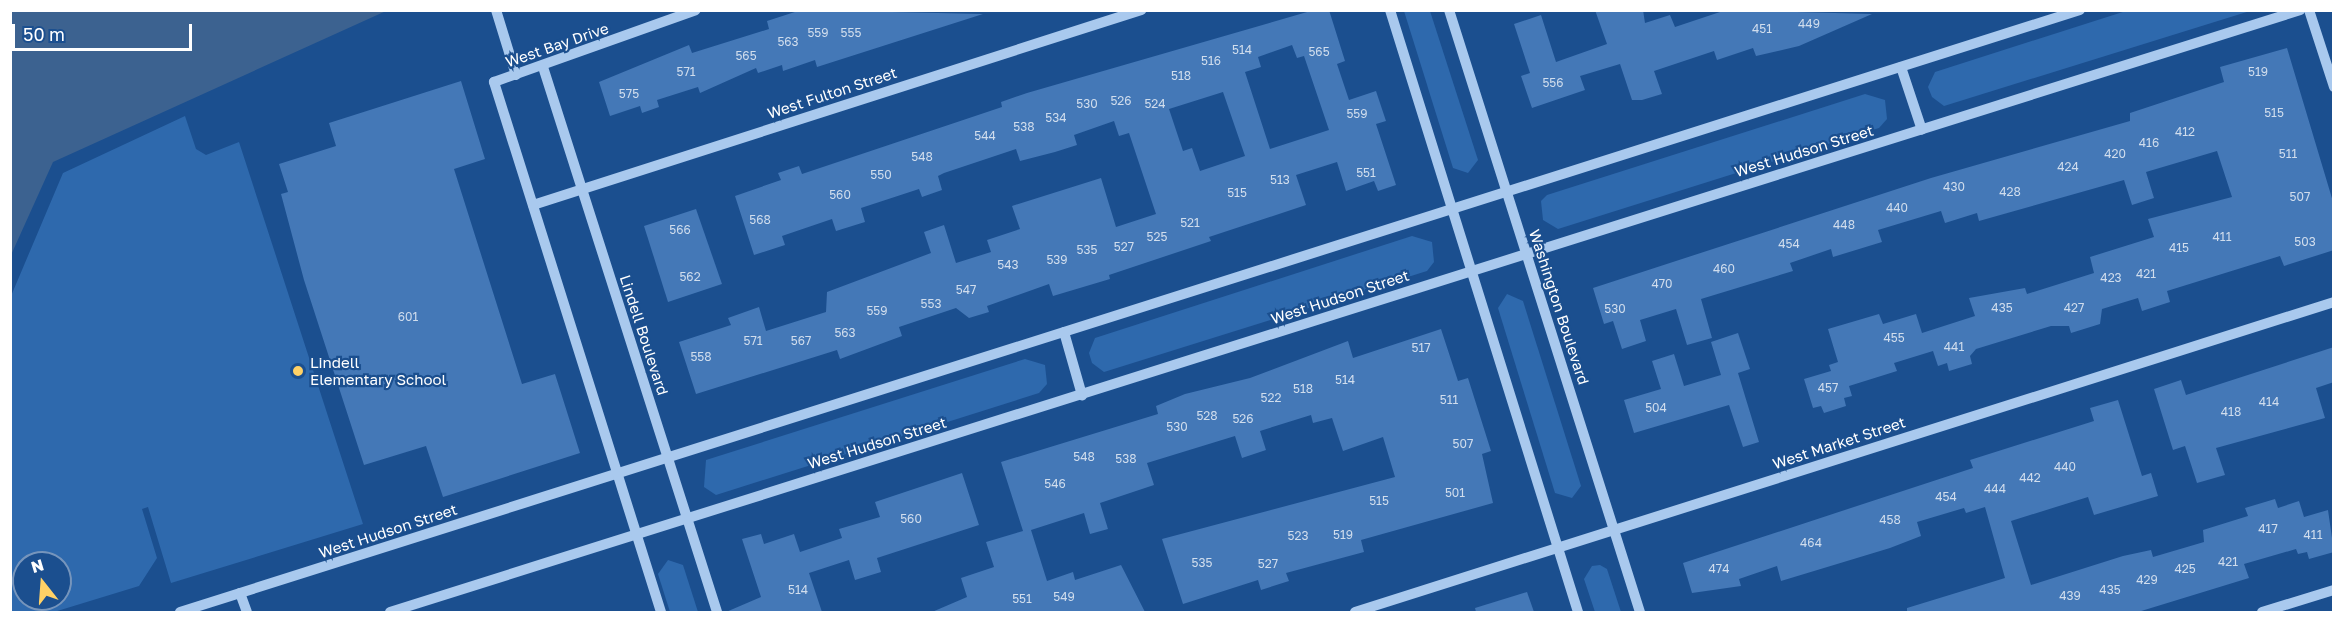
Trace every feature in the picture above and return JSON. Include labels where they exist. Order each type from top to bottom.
[{"type":"street","points":[[496,10],[516,75]]},
{"type":"street","name":"West Bay Drive","points":[[533,205],[494,82],[543,67],[696,10]]},
{"type":"street","name":"West Fulton Street","points":[[533,205],[1141,10]]},
{"type":"street","points":[[1390,10],[1578,612]]},
{"type":"street","name":"Washington Boulevard","points":[[1449,10],[1640,612]]},
{"type":"street","name":"West Hudson Street","points":[[180,612],[2080,10]]},
{"type":"street","name":"West Hudson Street","points":[[390,612],[2300,10]]},
{"type":"street","points":[[2309,10],[2334,87]]},
{"type":"street","name":"Lindell Boulevard","points":[[543,67],[717,612]]},
{"type":"street","points":[[1901,67],[1922,130]]},
{"type":"street","points":[[533,205],[661,612]]},
{"type":"street","name":"West Market Street","points":[[1354,612],[2334,302]]},
{"type":"street","points":[[1064,332],[1082,394]]},
{"type":"street","points":[[2262,612],[2334,590]]},
{"type":"street","points":[[240,593],[247,612]]},
{"type":"shaded area","points":[[11,10],[386,11],[53,162],[11,255]]},
{"type":"shaded area","points":[[2129,10],[2250,11],[1944,106],[1932,97],[1928,87],[1935,72]]},
{"type":"shaded area","points":[[1404,11],[1430,11],[1478,160],[1468,173],[1453,168]]},
{"type":"shaded area","points":[[1865,94],[1885,100],[1887,119],[1879,128],[1558,229],[1543,220],[1541,201],[1547,195]]},
{"type":"shaded area","points":[[185,116],[196,149],[206,155],[239,142],[363,524],[171,583],[148,507],[142,509],[157,558],[139,586],[72,606],[72,551],[12,551],[12,611],[57,611],[11,612],[11,296],[63,173]]},
{"type":"shaded area","points":[[1412,236],[1432,242],[1434,262],[1427,271],[1104,372],[1092,363],[1089,353],[1095,338]]},
{"type":"shaded area","points":[[1507,294],[1523,301],[1581,486],[1572,498],[1555,493],[1498,308]]},
{"type":"shaded area","points":[[1025,359],[1045,365],[1047,384],[1039,393],[716,495],[704,487],[706,460]]},
{"type":"shaded area","points":[[668,560],[683,565],[698,612],[670,612],[658,574]]},
{"type":"shaded area","points":[[1600,565],[1607,569],[1621,612],[1595,612],[1584,579],[1592,566]]},
{"type":"building","points":[[801,10],[983,14],[817,67],[815,60],[783,71],[782,65],[758,73],[756,68],[700,93],[698,87],[657,100],[659,107],[642,113],[640,106],[610,116],[599,82],[689,45],[692,53],[769,29],[767,21]]},
{"type":"building","points":[[1314,10],[1329,10],[1345,61],[1337,64],[1349,100],[1376,91],[1386,121],[1376,124],[1396,185],[1378,191],[1374,181],[1346,191],[1337,162],[1296,175],[1306,205],[1209,237],[1211,241],[1109,275],[1110,279],[1053,296],[1049,284],[987,306],[989,312],[969,318],[956,308],[899,327],[902,336],[840,359],[837,350],[696,394],[679,342],[731,325],[728,318],[759,307],[766,331],[826,312],[827,292],[931,253],[924,232],[944,225],[956,263],[991,252],[987,240],[1020,229],[1012,206],[1101,178],[1116,227],[1156,214],[1129,133],[1119,136],[1114,121],[1074,135],[1077,145],[1055,152],[1020,161],[1016,149],[944,173],[938,176],[942,190],[922,197],[919,189],[861,208],[865,222],[836,231],[832,219],[782,236],[785,245],[754,255],[735,196],[781,180],[778,173],[799,166],[802,174],[1002,107],[1001,102]],"holes":[[[1292,45],[1297,58],[1304,56],[1329,130],[1270,149],[1245,72],[1261,67],[1258,57]],[[1223,92],[1245,156],[1200,171],[1192,148],[1183,151],[1169,109]]]},
{"type":"building","points":[[1595,10],[1643,10],[1645,23],[1670,15],[1675,27],[1726,10],[1872,14],[1799,46],[1756,56],[1753,48],[1717,60],[1714,51],[1654,71],[1662,94],[1642,100],[1632,100],[1620,64],[1580,76],[1585,90],[1532,108],[1521,76],[1530,73],[1514,24],[1541,15],[1556,62],[1607,44]]},
{"type":"building","points":[[2287,48],[2334,205],[2334,250],[2284,266],[2280,256],[2167,291],[2170,302],[2142,311],[2138,298],[2102,309],[2100,324],[2071,333],[2069,326],[2051,326],[1976,349],[1970,356],[1972,364],[1949,371],[1947,363],[1938,366],[1933,351],[1894,363],[1897,371],[1849,386],[1852,396],[1844,398],[1846,406],[1824,413],[1821,406],[1813,408],[1804,379],[1831,371],[1829,365],[1838,362],[1828,329],[1879,314],[1883,324],[1916,314],[1922,333],[1975,316],[1969,298],[2025,288],[2027,294],[2094,273],[2090,257],[2154,237],[2148,219],[2232,197],[2217,151],[2146,172],[2154,198],[2132,205],[2124,180],[1979,221],[1977,213],[1945,223],[1941,211],[1878,230],[1882,242],[1833,257],[1831,249],[1790,263],[1793,271],[1701,299],[1712,338],[1687,345],[1676,309],[1640,320],[1646,341],[1622,349],[1613,321],[1604,324],[1593,288],[1931,178],[2130,121],[2130,113],[2224,82],[2220,67]]},
{"type":"building","points":[[461,81],[485,159],[454,169],[522,384],[555,374],[580,453],[443,497],[426,446],[364,465],[304,280],[281,194],[288,192],[279,164],[336,146],[329,123]]},
{"type":"building","points":[[696,209],[722,284],[668,302],[644,226]]},
{"type":"building","points":[[1441,329],[1458,381],[1468,378],[1491,451],[1482,454],[1493,503],[1361,540],[1364,552],[1286,573],[1289,581],[1261,590],[1258,580],[1183,604],[1162,539],[1395,477],[1383,437],[1343,451],[1332,418],[1313,423],[1311,415],[1260,431],[1266,450],[1242,458],[1235,436],[1147,463],[1154,485],[1100,503],[1108,529],[1090,534],[1084,513],[1031,530],[1047,581],[1073,572],[1075,580],[1121,565],[1145,612],[932,612],[967,597],[961,578],[994,567],[986,542],[1023,531],[1001,462],[1158,414],[1156,406],[1185,394],[1250,378],[1348,341],[1353,358]]},
{"type":"building","points":[[1738,333],[1750,369],[1738,373],[1759,442],[1743,447],[1729,405],[1634,433],[1624,400],[1661,389],[1652,361],[1674,354],[1684,386],[1721,375],[1711,342]]},
{"type":"building","points":[[2334,347],[2334,382],[2316,388],[2325,418],[2216,448],[2225,475],[2197,483],[2185,446],[2173,450],[2154,389],[2181,380],[2186,395]]},
{"type":"building","points":[[2118,400],[2142,476],[2151,473],[2158,496],[2094,515],[2088,497],[2011,521],[2031,585],[2123,556],[2151,550],[2153,557],[2204,542],[2203,530],[2248,516],[2245,508],[2275,499],[2278,508],[2299,501],[2304,517],[2328,510],[2334,552],[2309,559],[2307,552],[2298,554],[2296,549],[2244,564],[2249,578],[2138,612],[1907,612],[1907,608],[2005,578],[1985,507],[1966,513],[1964,508],[1917,522],[1921,536],[1890,548],[1781,581],[1777,566],[1739,579],[1741,586],[1692,593],[1683,563],[1973,468],[1970,460],[2094,421],[2090,408]]},
{"type":"building","points":[[962,473],[979,525],[877,558],[881,572],[855,580],[849,560],[809,573],[822,612],[726,612],[761,597],[742,539],[761,534],[764,544],[794,534],[800,552],[842,538],[839,529],[880,517],[875,502]]},
{"type":"building","points":[[1527,592],[1534,612],[1476,612],[1475,608]]},
{"type":"place","name":"Lindell Elementary School","points":[[298,371]]}]
